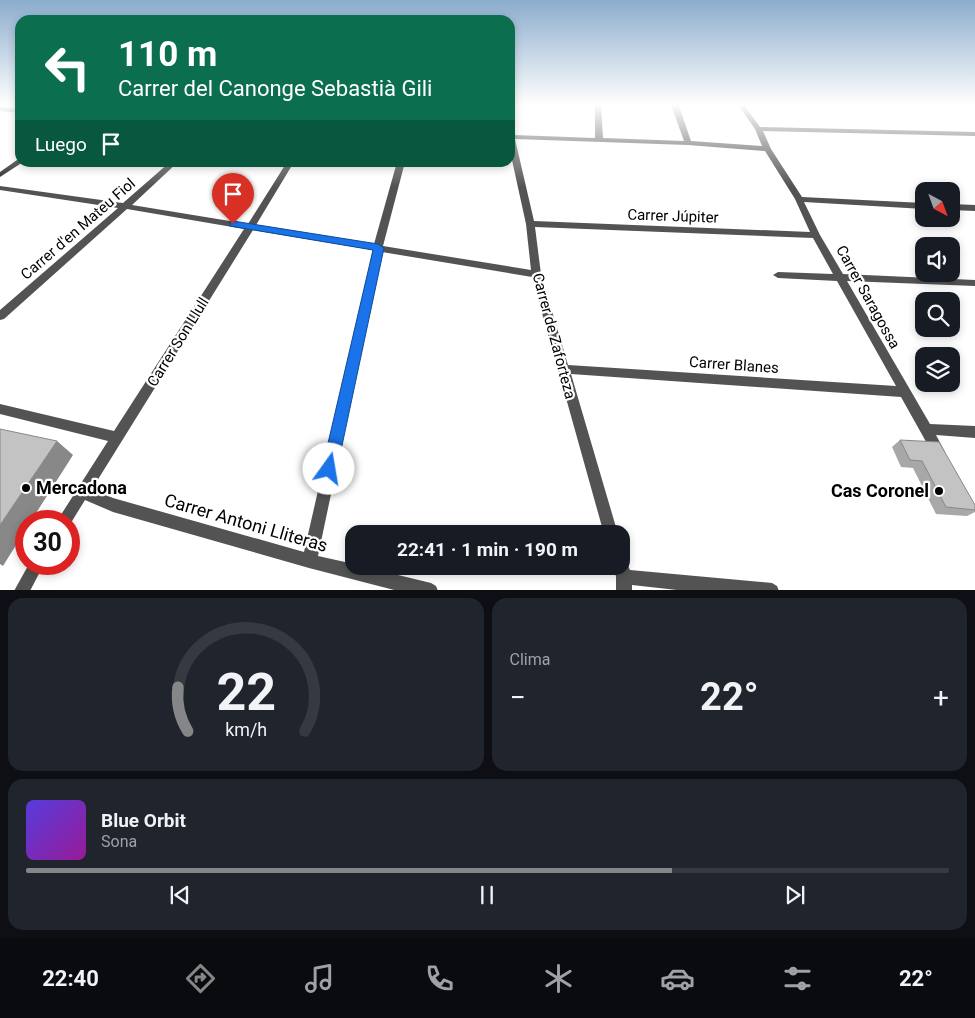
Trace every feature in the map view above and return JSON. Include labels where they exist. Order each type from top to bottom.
[{"type":"street","points":[[599,133],[599,140]]},
{"type":"street","points":[[684,133],[688,143]]},
{"type":"street","points":[[515,136],[688,143],[767,149],[760,133]]},
{"type":"street","points":[[911,133],[975,134]]},
{"type":"street","name":"Carrer Saragossa","points":[[767,149],[799,199],[839,277],[945,462]]},
{"type":"street","name":"Carrer de Zaforteza","points":[[515,158],[530,224],[536,274],[608,525]]},
{"type":"street","points":[[0,175],[15,165]]},
{"type":"street","name":"Carrer d'en Mateu Fiol","points":[[0,316],[169,167]]},
{"type":"street","name":"Carrer Son Llull","points":[[71,510],[289,167]]},
{"type":"street","points":[[309,561],[378,248],[400,167]]},
{"type":"street","points":[[0,188],[125,206],[536,274]]},
{"type":"street","points":[[799,199],[915,205]]},
{"type":"street","points":[[960,207],[975,208]]},
{"type":"street","name":"Carrer Júpiter","points":[[530,224],[816,235]]},
{"type":"street","points":[[778,275],[975,282]]},
{"type":"street","name":"Carrer Blanes","points":[[562,369],[904,392]]},
{"type":"street","points":[[0,409],[116,437]]},
{"type":"street","points":[[925,429],[975,432]]},
{"type":"street","name":"Carrer Antoni Lliteras","points":[[82,492],[113,505],[309,561],[431,590]]},
{"type":"street","points":[[21,590],[31,575]]},
{"type":"street","points":[[623,578],[772,590]]},
{"type":"building","points":[[0,429],[57,441],[0,525]]},
{"type":"building","points":[[900,440],[939,442],[975,505],[975,510],[946,507],[922,461],[910,460]]},
{"type":"place","name":"Mercadona","points":[[26,488]]},
{"type":"place","name":"Cas Coronel","points":[[939,491]]},
{"type":"route","points":[[233,224],[378,248],[329,469]]}]
